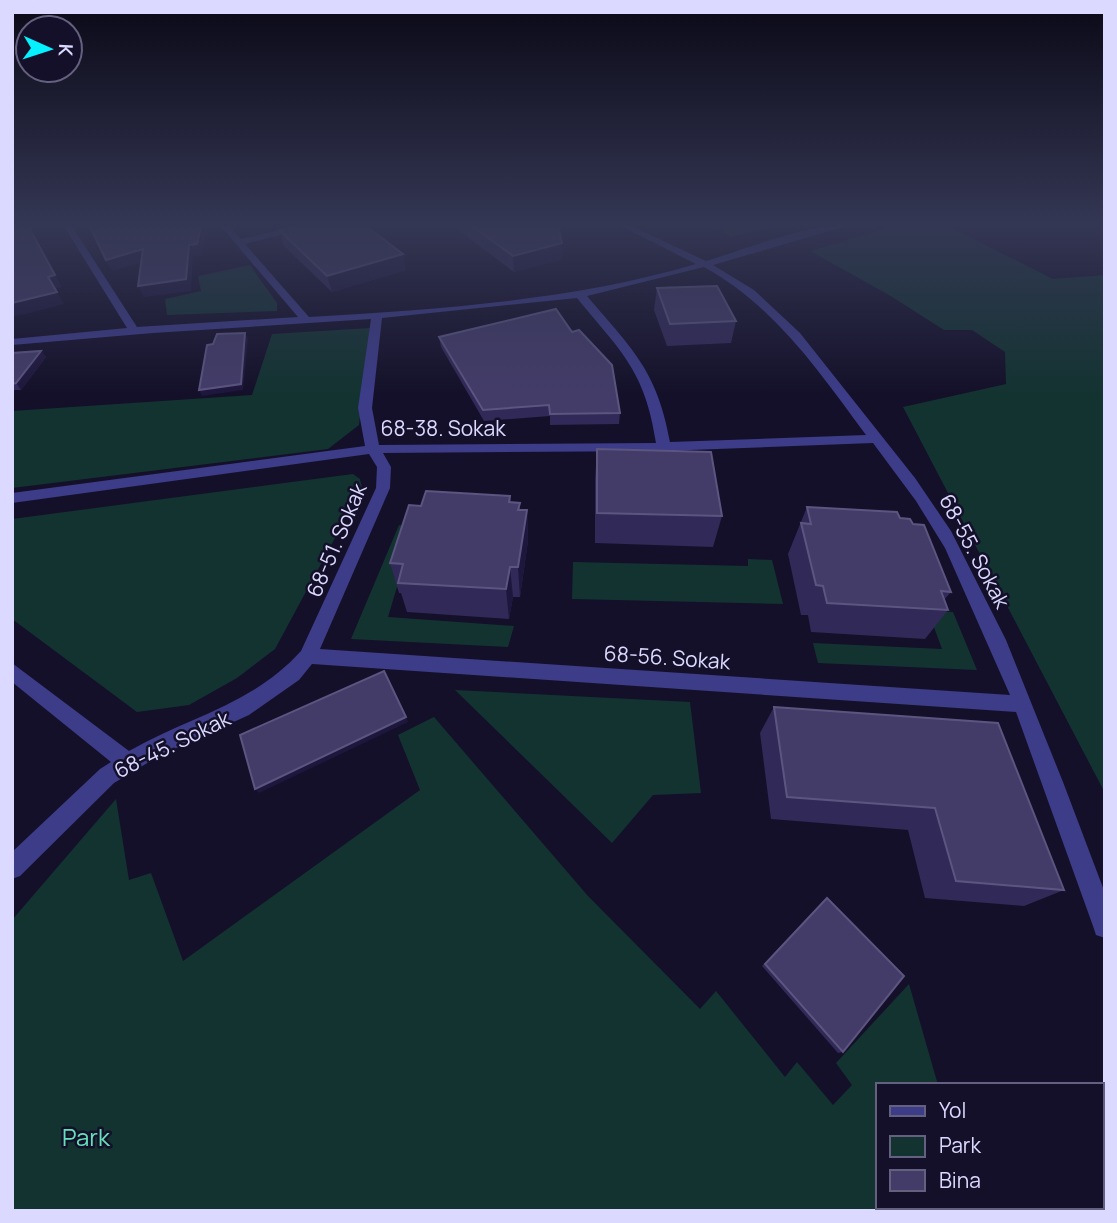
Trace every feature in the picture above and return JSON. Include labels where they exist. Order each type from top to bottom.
[{"type":"street","points":[[102,280],[133,329]]},
{"type":"street","points":[[272,280],[305,319]]},
{"type":"street","points":[[12,342],[133,329],[446,311],[580,295],[639,280]]},
{"type":"street","name":"68-55. Sokak","points":[[729,280],[749,292],[813,353],[915,488],[953,549],[1023,704],[1105,926]]},
{"type":"street","points":[[580,295],[631,353],[653,398],[664,447]]},
{"type":"street","name":"68-51. Sokak","points":[[308,656],[383,488],[384,467],[373,449],[365,408],[377,315]]},
{"type":"street","name":"68-38. Sokak","points":[[12,498],[373,449],[664,447],[877,439]]},
{"type":"street","name":"68-56. Sokak","points":[[308,656],[1023,704]]},
{"type":"street","name":"68-45. Sokak","points":[[12,868],[88,793],[127,762],[242,709],[270,691],[308,656]]},
{"type":"street","points":[[12,671],[127,762]]},
{"type":"green space","points":[[199,280],[261,280],[277,303],[277,311],[167,315],[165,299],[201,291]]},
{"type":"green space","points":[[862,280],[1105,280],[1105,793],[903,407],[1006,384],[1005,352],[972,330],[944,330]]},
{"type":"green space","points":[[370,328],[359,425],[328,449],[12,488],[12,411],[252,395],[272,334]]},
{"type":"green space","points":[[353,474],[360,479],[362,488],[275,649],[237,678],[189,705],[137,712],[12,619],[12,519]]},
{"type":"green space","points":[[399,525],[415,527],[388,617],[514,626],[508,647],[351,639]]},
{"type":"green space","points":[[748,559],[772,560],[783,604],[572,599],[573,562],[748,566]]},
{"type":"green space","points":[[928,611],[953,612],[977,670],[818,663],[813,643],[942,649]]},
{"type":"green space","points":[[455,690],[690,702],[701,793],[653,795],[612,843]]},
{"type":"green space","name":"Park","points":[[434,717],[588,896],[700,1009],[716,991],[785,1077],[797,1062],[833,1105],[852,1085],[836,1063],[909,984],[937,1083],[876,1083],[876,1209],[975,1211],[12,1211],[12,920],[116,799],[129,880],[151,873],[183,961],[420,790],[398,735]]},
{"type":"building","points":[[12,280],[50,280],[57,292],[12,303]]},
{"type":"building","points":[[139,280],[179,280],[138,286]]},
{"type":"building","points":[[717,286],[736,321],[670,324],[657,288]]},
{"type":"building","points":[[556,309],[572,332],[579,330],[612,365],[620,413],[550,414],[549,405],[483,410],[439,337]]},
{"type":"building","points":[[245,333],[241,384],[199,390],[207,345],[213,344],[217,334]]},
{"type":"building","points":[[41,351],[16,383],[12,384],[12,353]]},
{"type":"building","points":[[597,449],[711,452],[722,516],[597,513]]},
{"type":"building","points":[[426,491],[510,496],[509,502],[520,503],[518,510],[527,510],[518,567],[510,567],[506,589],[398,583],[403,564],[390,563],[409,505],[421,506]]},
{"type":"building","points":[[807,507],[897,512],[900,518],[910,519],[913,524],[924,525],[951,592],[941,591],[948,610],[827,603],[823,586],[816,585],[801,523],[811,524]]},
{"type":"building","points":[[384,671],[406,717],[255,789],[240,735]]},
{"type":"building","points":[[774,707],[998,723],[1064,890],[956,881],[935,808],[787,797]]},
{"type":"building","points":[[827,898],[904,976],[843,1052],[765,964]]}]
